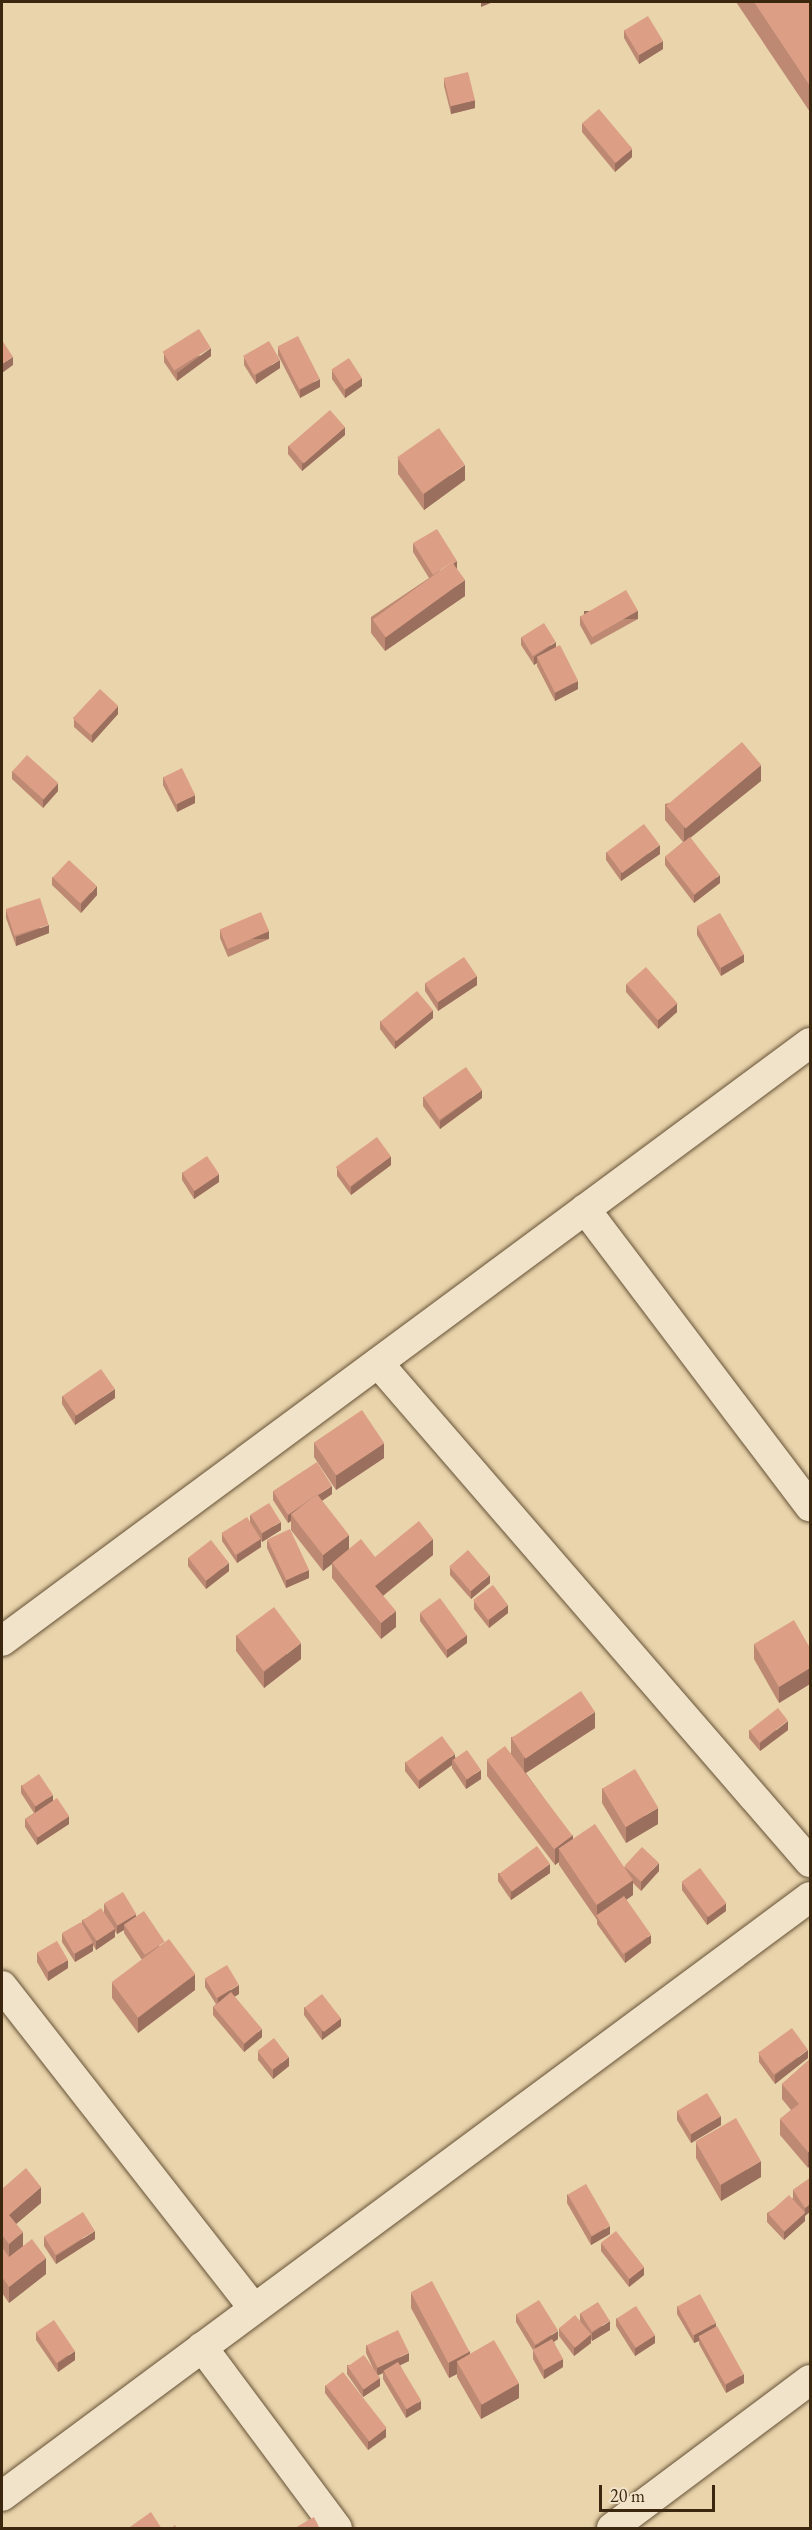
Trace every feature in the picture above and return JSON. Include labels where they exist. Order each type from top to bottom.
[{"type":"street","points":[[2,1641],[810,1043]]},
{"type":"street","points":[[585,1209],[810,1506]]},
{"type":"street","points":[[378,1363],[810,1862]]},
{"type":"street","points":[[2,2496],[810,1897]]},
{"type":"street","points":[[2,1986],[254,2308]]},
{"type":"street","points":[[202,2347],[337,2529]]},
{"type":"street","points":[[612,2529],[807,2388]]},
{"type":"building","points":[[754,2],[810,2],[810,86]]},
{"type":"building","points":[[648,16],[663,41],[639,55],[624,30]]},
{"type":"building","points":[[468,72],[475,100],[451,106],[444,78]]},
{"type":"building","points":[[599,109],[632,149],[616,163],[582,123]]},
{"type":"building","points":[[199,329],[211,348],[174,370],[163,352]]},
{"type":"building","points":[[298,336],[320,379],[299,389],[278,346]]},
{"type":"building","points":[[2,340],[13,357],[2,364]]},
{"type":"building","points":[[269,341],[280,360],[254,375],[243,356]]},
{"type":"building","points":[[349,358],[362,378],[344,390],[331,369]]},
{"type":"building","points":[[330,410],[345,427],[304,463],[288,446]]},
{"type":"building","points":[[439,428],[465,465],[423,494],[397,457]]},
{"type":"building","points":[[437,529],[457,561],[433,575],[413,543]]},
{"type":"building","points":[[452,562],[465,580],[386,637],[373,620]]},
{"type":"building","points":[[626,590],[638,611],[592,637],[580,616]]},
{"type":"building","points":[[544,623],[556,642],[533,656],[521,637]]},
{"type":"building","points":[[560,645],[578,681],[555,692],[537,657]]},
{"type":"building","points":[[100,689],[118,706],[91,735],[73,718]]},
{"type":"building","points":[[742,742],[761,765],[685,829],[666,806]]},
{"type":"building","points":[[27,755],[58,783],[43,799],[12,771]]},
{"type":"building","points":[[182,768],[195,795],[176,804],[163,777]]},
{"type":"building","points":[[644,824],[660,845],[622,873],[606,852]]},
{"type":"building","points":[[690,837],[720,875],[694,895],[665,857]]},
{"type":"building","points":[[69,860],[97,886],[80,903],[53,878]]},
{"type":"building","points":[[40,898],[49,925],[14,936],[6,909]]},
{"type":"building","points":[[261,912],[269,931],[228,949],[220,930]]},
{"type":"building","points":[[720,913],[744,955],[721,968],[697,926]]},
{"type":"building","points":[[464,957],[477,976],[438,1002],[425,983]]},
{"type":"building","points":[[646,967],[677,1003],[658,1020],[626,984]]},
{"type":"building","points":[[417,991],[433,1010],[396,1041],[380,1022]]},
{"type":"building","points":[[466,1067],[482,1090],[439,1120],[423,1097]]},
{"type":"building","points":[[377,1137],[391,1156],[350,1186],[336,1167]]},
{"type":"building","points":[[207,1156],[219,1174],[194,1191],[182,1173]]},
{"type":"building","points":[[101,1369],[115,1389],[76,1416],[62,1396]]},
{"type":"building","points":[[362,1410],[384,1443],[336,1476],[314,1442]]},
{"type":"building","points":[[317,1462],[332,1486],[288,1515],[273,1491]]},
{"type":"building","points":[[317,1494],[349,1535],[323,1555],[291,1514]]},
{"type":"building","points":[[269,1503],[281,1522],[262,1533],[250,1515]]},
{"type":"building","points":[[247,1517],[261,1539],[235,1555],[222,1533]]},
{"type":"building","points":[[419,1521],[433,1539],[375,1586],[396,1611],[381,1623],[332,1563],[361,1539],[375,1557]]},
{"type":"building","points":[[290,1529],[309,1570],[286,1580],[267,1540]]},
{"type":"building","points":[[211,1540],[229,1563],[206,1581],[188,1558]]},
{"type":"building","points":[[468,1550],[490,1575],[471,1591],[449,1566]]},
{"type":"building","points":[[493,1585],[508,1605],[488,1620],[473,1600]]},
{"type":"building","points":[[440,1598],[467,1635],[447,1650],[420,1613]]},
{"type":"building","points":[[274,1607],[301,1643],[264,1671],[236,1635]]},
{"type":"building","points":[[794,1620],[810,1648],[810,1668],[779,1687],[754,1644]]},
{"type":"building","points":[[581,1691],[595,1712],[525,1759],[511,1738]]},
{"type":"building","points":[[778,1708],[788,1721],[759,1743],[750,1730]]},
{"type":"building","points":[[442,1736],[455,1754],[419,1780],[406,1762]]},
{"type":"building","points":[[505,1746],[572,1835],[554,1849],[487,1760]]},
{"type":"building","points":[[467,1750],[481,1770],[467,1779],[453,1760]]},
{"type":"building","points":[[635,1769],[658,1808],[626,1827],[602,1789]]},
{"type":"building","points":[[39,1774],[53,1795],[36,1806],[22,1786]]},
{"type":"building","points":[[57,1798],[69,1816],[38,1837],[25,1819]]},
{"type":"building","points":[[595,1824],[633,1880],[597,1905],[559,1849]]},
{"type":"building","points":[[537,1846],[550,1864],[512,1891],[499,1874]]},
{"type":"building","points":[[642,1847],[659,1863],[641,1882],[624,1866]]},
{"type":"building","points":[[700,1868],[726,1903],[708,1917],[682,1882]]},
{"type":"building","points":[[123,1892],[136,1914],[118,1926],[104,1903]]},
{"type":"building","points":[[624,1896],[651,1935],[623,1954],[596,1916]]},
{"type":"building","points":[[101,1908],[115,1929],[97,1941],[83,1920]]},
{"type":"building","points":[[144,1911],[165,1942],[145,1955],[124,1924]]},
{"type":"building","points":[[81,1922],[93,1943],[74,1954],[62,1933]]},
{"type":"building","points":[[169,1939],[195,1974],[138,2017],[111,1982]]},
{"type":"building","points":[[57,1941],[68,1960],[48,1972],[37,1952]]},
{"type":"building","points":[[227,1965],[239,1985],[217,1998],[205,1978]]},
{"type":"building","points":[[231,1992],[262,2029],[244,2044],[213,2007]]},
{"type":"building","points":[[322,1994],[341,2018],[324,2032],[305,2008]]},
{"type":"building","points":[[792,2028],[808,2050],[774,2075],[758,2053]]},
{"type":"building","points":[[274,2038],[289,2057],[272,2070],[257,2051]]},
{"type":"building","points":[[810,2059],[810,2150],[808,2152],[780,2119],[799,2104],[782,2084]]},
{"type":"building","points":[[707,2093],[721,2116],[691,2134],[677,2111]]},
{"type":"building","points":[[736,2118],[761,2161],[720,2185],[695,2142]]},
{"type":"building","points":[[26,2168],[41,2187],[9,2215],[23,2232],[9,2244],[2,2235],[2,2189]]},
{"type":"building","points":[[810,2178],[810,2204],[805,2208],[793,2190]]},
{"type":"building","points":[[586,2184],[610,2226],[592,2236],[568,2194]]},
{"type":"building","points":[[789,2195],[805,2213],[784,2232],[768,2214]]},
{"type":"building","points":[[83,2212],[95,2231],[56,2255],[44,2236]]},
{"type":"building","points":[[616,2231],[644,2267],[629,2279],[601,2243]]},
{"type":"building","points":[[32,2239],[46,2258],[9,2287],[2,2277],[2,2247],[9,2257]]},
{"type":"building","points":[[432,2281],[470,2352],[448,2363],[411,2292]]},
{"type":"building","points":[[700,2294],[716,2323],[693,2335],[677,2307]]},
{"type":"building","points":[[539,2300],[558,2331],[535,2345],[516,2314]]},
{"type":"building","points":[[598,2302],[610,2321],[592,2332],[580,2313]]},
{"type":"building","points":[[636,2306],[655,2335],[636,2348],[617,2319]]},
{"type":"building","points":[[575,2315],[591,2334],[575,2348],[559,2328]]},
{"type":"building","points":[[54,2320],[75,2351],[56,2363],[36,2332]]},
{"type":"building","points":[[717,2326],[744,2374],[725,2384],[699,2336]]},
{"type":"building","points":[[398,2330],[409,2352],[378,2368],[367,2345]]},
{"type":"building","points":[[552,2339],[563,2359],[544,2370],[533,2350]]},
{"type":"building","points":[[494,2340],[519,2383],[482,2405],[457,2362]]},
{"type":"building","points":[[364,2355],[380,2378],[364,2389],[348,2366]]},
{"type":"building","points":[[398,2362],[421,2401],[407,2409],[383,2371]]},
{"type":"building","points":[[343,2372],[387,2428],[369,2441],[326,2386]]},
{"type":"building","points":[[151,2512],[162,2529],[127,2529]]},
{"type":"building","points":[[314,2517],[320,2529],[293,2529]]}]
